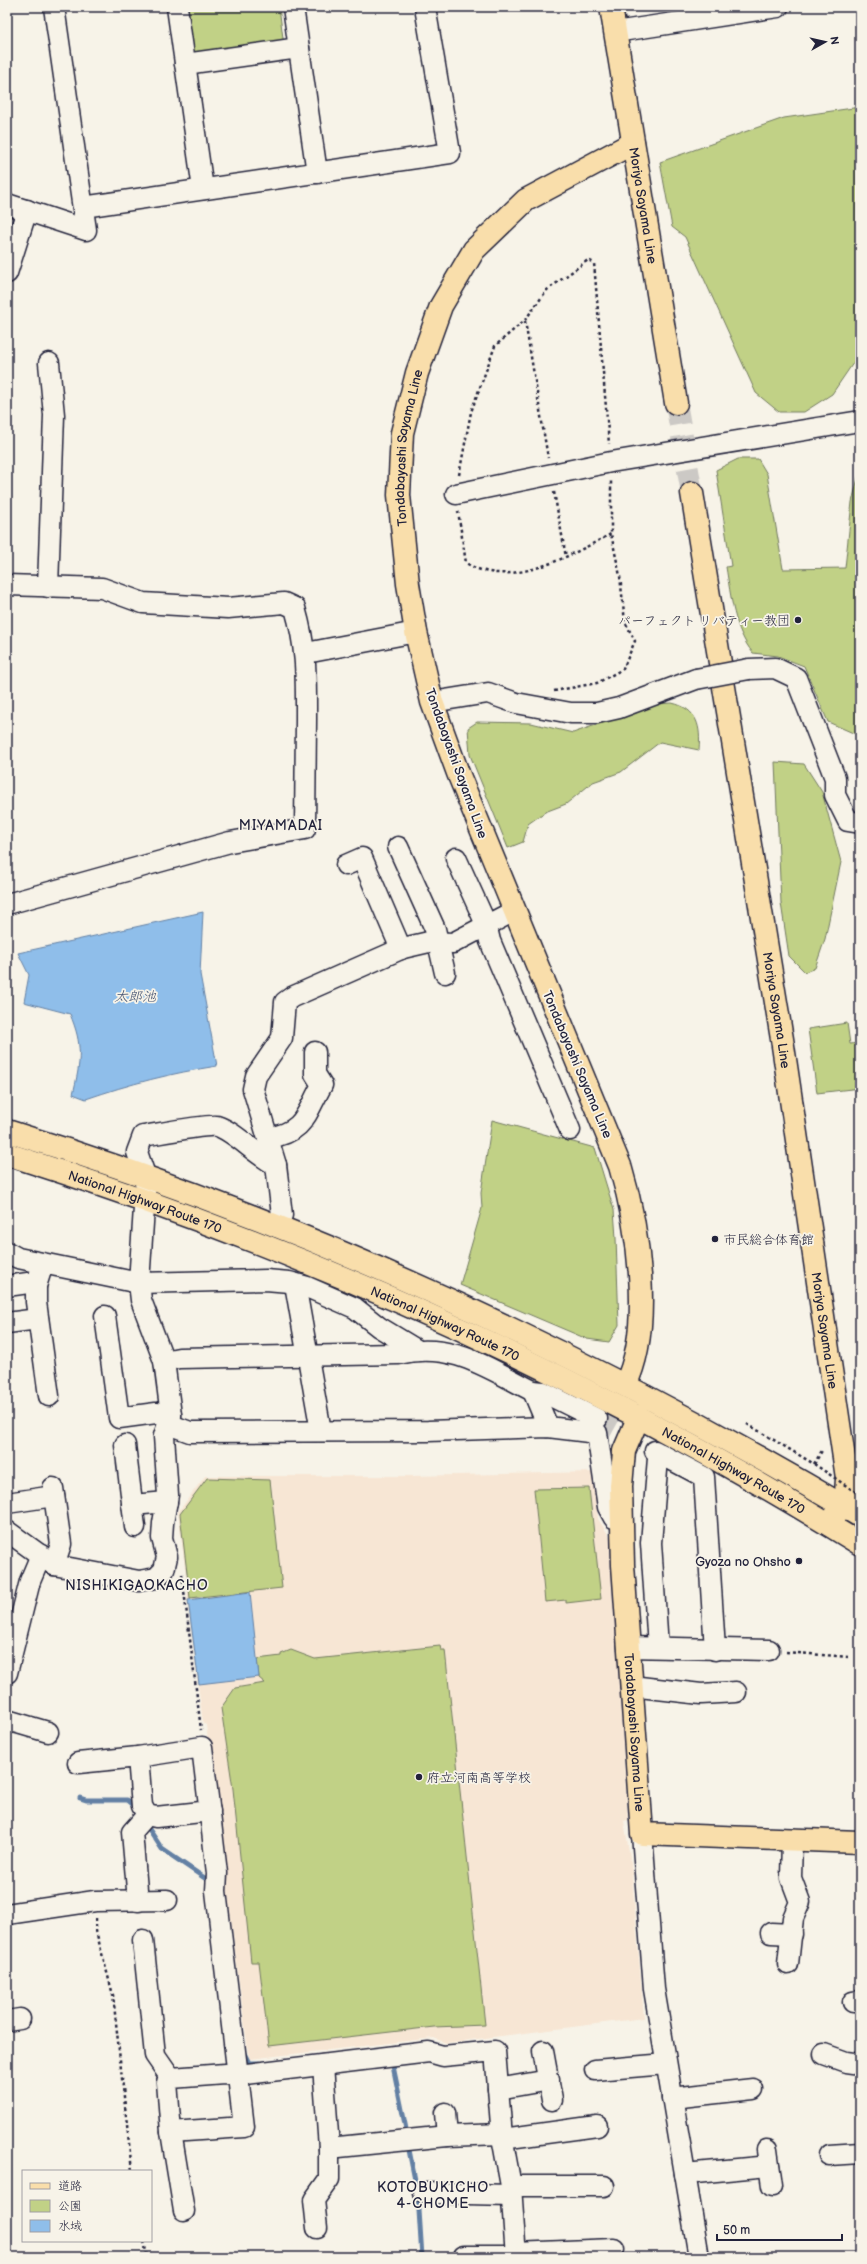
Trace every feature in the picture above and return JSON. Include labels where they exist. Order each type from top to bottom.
[{"type":"main road","name":"Moriya Sayama Line","points":[[611,7],[676,403]]},
{"type":"main road","name":"Tondabayashi Sayama Line","points":[[624,1385],[634,1360],[641,1300],[639,1253],[626,1186],[620,1166],[458,773],[432,702],[416,632],[401,523],[399,495],[402,433],[416,373],[441,306],[474,250],[526,200],[633,143]]},
{"type":"main road","name":"Moriya Sayama Line","points":[[692,493],[782,1039],[847,1478],[846,1494],[854,1505],[830,1525]]},
{"type":"main road","name":"National Highway Route 170","points":[[7,1131],[146,1178],[277,1227],[411,1283],[624,1385],[854,1505]]},
{"type":"main road","name":"National Highway Route 170","points":[[7,1154],[145,1200],[296,1256],[499,1346],[688,1441],[860,1544]]},
{"type":"main road","name":"Tondabayashi Sayama Line","points":[[639,1416],[624,1451],[620,1486],[628,1647],[642,1834]]},
{"type":"main road","points":[[642,1834],[860,1842]]},
{"type":"street","points":[[7,204],[86,230],[54,7]]},
{"type":"street","points":[[177,7],[202,189]]},
{"type":"street","points":[[293,7],[317,173]]},
{"type":"street","points":[[83,207],[450,153],[425,7]]},
{"type":"street","points":[[615,32],[742,10],[778,7]]},
{"type":"street","points":[[185,64],[299,48]]},
{"type":"street","points":[[7,273],[27,210]]},
{"type":"street","points":[[48,587],[54,415],[49,363]]},
{"type":"street","points":[[456,494],[550,473],[860,421]]},
{"type":"street","points":[[7,585],[102,588],[143,603],[228,608],[284,603],[294,608],[303,634],[306,653],[305,829],[230,842],[7,904]]},
{"type":"street","points":[[306,653],[416,632]]},
{"type":"street","points":[[432,702],[488,693],[516,703],[570,713],[597,713],[619,708],[696,679],[749,669],[775,668],[796,678],[835,778],[835,795],[848,821],[860,823]]},
{"type":"street","points":[[398,847],[435,929],[445,973]]},
{"type":"street","points":[[346,865],[362,858],[401,949]]},
{"type":"street","points":[[456,858],[486,924],[490,941],[570,1130]]},
{"type":"street","points":[[277,1227],[282,1215],[276,1165],[253,1089],[256,1076],[282,1038],[285,1002],[292,997],[401,949],[429,942],[453,943],[486,924],[514,911]]},
{"type":"street","points":[[268,1138],[285,1135],[305,1119],[322,1085],[315,1074],[314,1052]]},
{"type":"street","points":[[7,1531],[48,1560],[120,1579],[139,1581],[156,1578],[164,1570],[167,1557],[162,1538],[167,1502],[164,1436],[169,1420],[164,1361],[141,1300],[139,1283],[146,1178],[137,1152],[143,1136],[216,1126],[232,1134],[261,1158],[276,1165]]},
{"type":"street","points":[[7,1252],[18,1258],[43,1264],[139,1283],[266,1280],[295,1284],[355,1308],[379,1327],[417,1350]]},
{"type":"street","points":[[43,1264],[36,1286],[38,1319],[49,1396]]},
{"type":"street","points":[[7,1286],[28,1283],[36,1286]]},
{"type":"street","points":[[295,1284],[322,1431]]},
{"type":"street","points":[[104,1316],[119,1418],[156,1413],[190,1432],[428,1431],[548,1427],[597,1433],[608,1507],[614,1518],[622,1521]]},
{"type":"street","points":[[7,1323],[38,1319]]},
{"type":"street","points":[[164,1361],[179,1358],[309,1357],[398,1354],[417,1350],[447,1351],[466,1356],[533,1391],[544,1392],[597,1419]]},
{"type":"street","points":[[533,1391],[548,1427]]},
{"type":"street","points":[[125,1445],[135,1526]]},
{"type":"street","points":[[658,1647],[651,1543],[658,1453],[704,1477],[715,1650]]},
{"type":"street","points":[[7,1503],[54,1492],[62,1544],[30,1581],[7,1673]]},
{"type":"street","points":[[132,1505],[167,1502]]},
{"type":"street","points":[[628,1647],[658,1647],[677,1650],[769,1650]]},
{"type":"street","points":[[631,1686],[701,1694],[736,1692]]},
{"type":"street","points":[[7,1720],[48,1732]]},
{"type":"street","points":[[78,1763],[138,1757],[202,1747],[210,1811],[216,1887],[244,2127],[171,2132]]},
{"type":"street","points":[[138,1757],[144,1818]]},
{"type":"street","points":[[138,1901],[132,1832],[144,1818],[210,1811]]},
{"type":"street","points":[[642,1834],[654,1989],[699,2257]]},
{"type":"street","points":[[788,1964],[794,1918],[800,1902],[791,1878],[792,1839]]},
{"type":"street","points":[[7,1914],[95,1902],[167,1900]]},
{"type":"street","points":[[771,1933],[792,1934]]},
{"type":"street","points":[[143,1940],[155,2055],[171,2078]]},
{"type":"street","points":[[184,2211],[171,2132],[167,2082],[171,2078],[225,2074],[238,2075],[429,2052],[443,2056],[495,2051],[502,2136],[511,2190],[515,2255]]},
{"type":"street","points":[[543,2051],[552,2100]]},
{"type":"street","points":[[824,2054],[846,2062],[860,2064]]},
{"type":"street","points":[[595,2070],[666,2064]]},
{"type":"street","points":[[317,2228],[314,2200],[329,2179],[329,2148],[323,2065]]},
{"type":"street","points":[[498,2089],[549,2080]]},
{"type":"street","points":[[672,2098],[753,2089]]},
{"type":"street","points":[[445,2113],[447,2136]]},
{"type":"street","points":[[329,2148],[447,2136],[502,2136],[597,2126]]},
{"type":"street","points":[[829,2155],[860,2153]]},
{"type":"street","points":[[685,2174],[768,2158],[772,2186]]},
{"type":"street","points":[[424,2193],[604,2186]]},
{"type":"street","points":[[464,2256],[515,2255],[614,2249]]},
{"type":"path","points":[[553,691],[597,683],[623,669],[635,641],[625,622],[620,576],[611,534],[611,462],[594,263],[588,260],[548,290],[525,320],[495,346],[471,412],[456,494],[466,563],[476,569],[508,574],[545,566],[611,534]]},
{"type":"path","points":[[525,320],[550,473],[566,557]]},
{"type":"path","points":[[747,1424],[814,1464],[854,1505]]},
{"type":"path","points":[[167,1557],[182,1568],[202,1747]]},
{"type":"path","points":[[769,1650],[848,1657]]},
{"type":"path","points":[[95,1902],[96,1931],[113,1996],[132,2170]]},
{"type":"path","points":[[144,2242],[147,2257]]},
{"type":"shaded area","name":"府立河南高等学校","points":[[594,1472],[598,1519],[610,1537],[628,1820],[624,1821],[631,1863],[644,2018],[446,2043],[434,2038],[249,2059],[206,1725],[203,1723],[187,1600],[188,1591],[178,1512],[205,1476],[410,1476]]},
{"type":"green space","points":[[187,7],[279,7],[284,46],[194,59]]},
{"type":"green space","points":[[860,107],[860,353],[832,394],[804,412],[779,412],[756,393],[685,237],[672,227],[660,162],[784,118]]},
{"type":"green space","points":[[738,459],[758,459],[767,474],[783,569],[845,568],[852,502],[860,470],[860,736],[828,722],[804,666],[778,656],[753,653],[741,634],[734,612],[726,567],[731,566],[716,470]]},
{"type":"green space","points":[[672,703],[687,710],[696,720],[699,734],[699,750],[660,742],[621,772],[593,782],[566,804],[545,812],[528,824],[523,842],[508,848],[470,755],[468,728],[477,722],[531,723],[573,733],[656,704]]},
{"type":"green space","points":[[775,762],[804,764],[822,792],[841,862],[825,939],[815,968],[805,972],[789,956],[781,903]]},
{"type":"green space","points":[[847,1023],[850,1044],[860,1043],[860,1088],[817,1093],[808,1029]]},
{"type":"green space","points":[[492,1120],[595,1148],[614,1210],[619,1325],[609,1342],[587,1339],[460,1285],[482,1208],[481,1193]]},
{"type":"green space","points":[[207,1478],[270,1480],[282,1588],[190,1598],[180,1514]]},
{"type":"green space","points":[[589,1488],[601,1599],[566,1603],[566,1600],[545,1602],[534,1489]]},
{"type":"green space","points":[[440,1646],[441,1650],[445,1650],[485,2025],[434,2027],[269,2046],[259,1962],[251,1962],[233,1789],[221,1708],[235,1688],[265,1683],[259,1678],[257,1659],[281,1656],[281,1654],[291,1650],[315,1659]]},
{"type":"water","name":"太郎池","points":[[203,912],[200,974],[217,1066],[184,1072],[118,1088],[86,1099],[73,1094],[78,1072],[79,1044],[70,1014],[24,1002],[29,975],[18,953]]},
{"type":"water","points":[[250,1592],[259,1677],[199,1684],[188,1600]]},
{"type":"waterway","points":[[80,1798],[86,1800],[127,1800],[135,1807]]},
{"type":"waterway","points":[[145,1823],[162,1849],[212,1883]]},
{"type":"waterway","points":[[244,2053],[249,2063],[259,2063]]},
{"type":"waterway","points":[[393,2066],[407,2134]]},
{"type":"waterway","points":[[408,2145],[418,2195],[422,2257]]},
{"type":"tunnel","points":[[676,403],[692,493]]},
{"type":"tunnel","points":[[597,1419],[655,1451]]},
{"type":"place","name":"パーフェクト リバティー教団","points":[[798,620]]},
{"type":"place","name":"市民総合体育館","points":[[715,1239]]},
{"type":"place","name":"Gyoza no Ohsho","points":[[799,1561]]},
{"type":"place","name":"府立河南高等学校","points":[[419,1777]]},
{"type":"district","name":"MIYAMADAI","points":[[281,825]]},
{"type":"district","name":"NISHIKIGAOKACHO","points":[[137,1585]]},
{"type":"district","name":"KOTOBUKICHO 4-CHOME","points":[[433,2196]]}]
